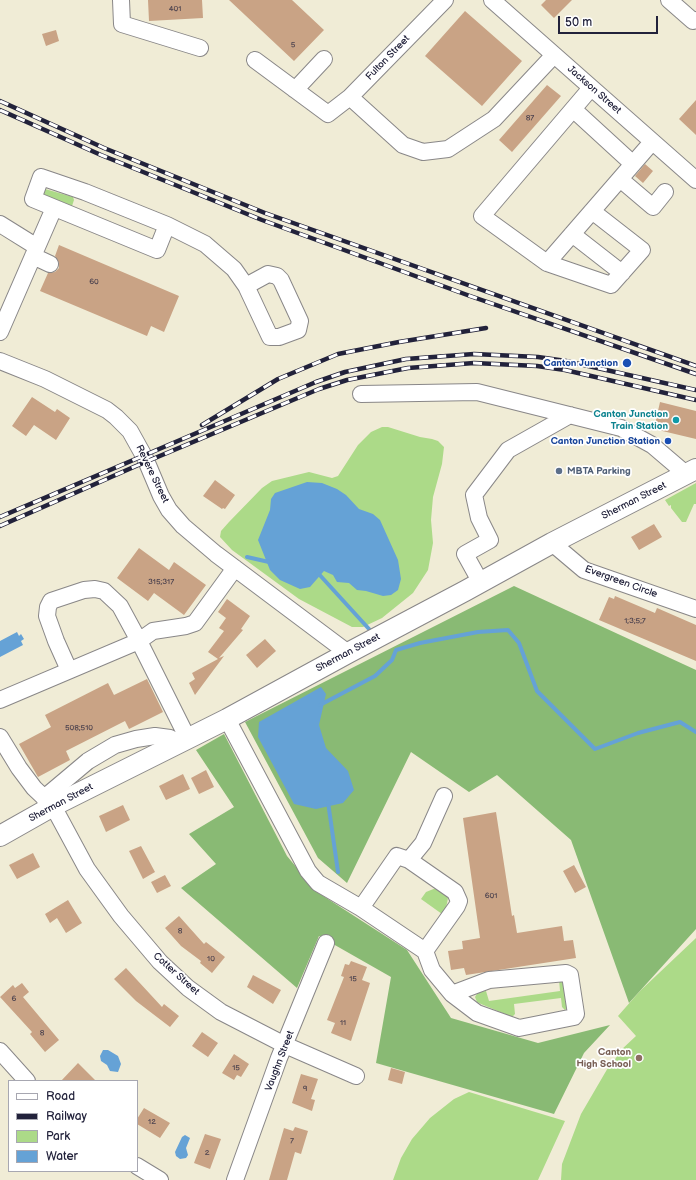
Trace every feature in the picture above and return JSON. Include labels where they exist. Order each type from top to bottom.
[{"type":"main road","name":"Sherman Street","points":[[0,836],[48,802],[183,741],[227,719],[481,583],[552,543],[691,472]]},
{"type":"street","points":[[121,0],[122,24],[200,48]]},
{"type":"street","name":"Fulton Street","points":[[294,90],[328,114],[350,97],[445,0]]},
{"type":"street","name":"Jackson Street","points":[[492,0],[652,142],[694,175]]},
{"type":"street","points":[[669,0],[693,21],[696,20]]},
{"type":"street","points":[[350,97],[403,144],[423,152],[448,149],[494,119],[554,54]]},
{"type":"street","points":[[255,60],[294,90],[324,59]]},
{"type":"street","points":[[591,88],[482,216],[547,263],[611,285],[642,250],[592,211]]},
{"type":"street","points":[[573,109],[633,164]]},
{"type":"street","points":[[547,263],[652,142]]},
{"type":"street","points":[[167,225],[157,250],[33,199],[41,177],[85,192],[167,225],[205,244],[234,270],[246,286]]},
{"type":"street","points":[[620,179],[653,207],[665,192]]},
{"type":"street","points":[[75,217],[85,192]]},
{"type":"street","points":[[0,332],[54,208]]},
{"type":"street","points":[[0,224],[50,264]]},
{"type":"street","points":[[572,234],[622,272]]},
{"type":"street","name":"Revere Street","points":[[0,361],[45,379],[107,410],[116,417],[130,431],[141,450],[161,496],[169,510],[190,534],[348,653]]},
{"type":"street","points":[[361,394],[478,392],[621,428],[652,445],[691,472]]},
{"type":"street","points":[[481,583],[465,554],[490,540],[479,518],[474,495],[508,450],[570,415]]},
{"type":"street","name":"Evergreen Circle","points":[[552,543],[584,570],[696,609]]},
{"type":"street","points":[[0,700],[139,641],[153,631],[186,626],[195,623],[235,568]]},
{"type":"street","points":[[69,670],[47,616],[51,601],[84,590],[95,588],[104,591],[120,606],[139,641],[183,741]]},
{"type":"street","points":[[227,719],[308,871],[318,883],[361,908],[425,951],[432,970],[452,994],[477,1013],[517,1027],[574,1017],[576,1014],[570,975],[566,973],[489,980],[452,994]]},
{"type":"street","points":[[48,802],[88,761],[115,745],[136,739],[155,736],[183,741]]},
{"type":"street","name":"Cotter Street","points":[[0,737],[19,768],[48,802],[87,869],[121,916],[160,962],[188,988],[221,1012],[285,1045],[356,1076]]},
{"type":"street","points":[[409,860],[423,843],[444,796]]},
{"type":"street","points":[[361,908],[394,859],[397,856],[409,860],[455,892],[458,900],[457,906],[425,951]]},
{"type":"street","name":"Vaughn Street","points":[[235,1180],[285,1045],[326,943]]},
{"type":"street","points":[[0,1051],[26,1080]]},
{"type":"street","points":[[138,1167],[160,1180]]},
{"type":"green space","points":[[45,189],[73,197],[74,200],[72,206],[41,194]]},
{"type":"green space","points":[[382,427],[388,427],[420,437],[432,439],[438,441],[444,447],[442,464],[433,497],[431,520],[433,543],[428,570],[413,593],[382,618],[363,627],[352,627],[299,599],[232,550],[220,537],[221,531],[229,522],[262,488],[272,481],[309,472],[332,478],[338,476],[358,445],[371,432]]},
{"type":"green space","points":[[696,483],[696,504],[694,504],[686,522],[682,522],[671,508],[671,505],[669,506],[665,500]]},
{"type":"green space","points":[[514,586],[696,670],[696,929],[629,1003],[571,840],[497,775],[469,792],[411,752],[347,883],[318,858],[245,722]]},
{"type":"green space","points":[[224,734],[287,856],[317,892],[407,950],[451,1018],[538,1043],[610,1025],[584,1053],[554,1114],[376,1063],[391,977],[319,936],[297,988],[181,888],[216,864],[189,834],[234,807],[196,750]]},
{"type":"green space","points":[[436,888],[447,895],[448,898],[446,908],[442,914],[421,899],[426,892]]},
{"type":"green space","points":[[696,938],[696,1180],[561,1180],[562,1164],[581,1114],[609,1066],[621,1050],[636,1036],[618,1016],[640,991]]},
{"type":"green space","points":[[564,979],[568,1006],[565,1010],[562,1007],[561,998],[514,1004],[515,1014],[512,1017],[477,1002],[475,997],[478,992],[486,991],[489,1001],[560,991],[559,980]]},
{"type":"green space","points":[[469,1092],[565,1121],[538,1180],[393,1180],[401,1158],[412,1139],[430,1118],[454,1099]]},
{"type":"water","points":[[307,482],[322,483],[337,489],[346,495],[359,509],[373,514],[380,520],[398,560],[401,579],[398,590],[391,595],[383,596],[357,590],[349,583],[337,582],[333,575],[324,571],[310,587],[300,589],[280,580],[270,570],[258,540],[270,510],[271,499],[275,493]]},
{"type":"water","points":[[17,632],[19,636],[21,634],[24,639],[21,641],[23,645],[0,657],[0,641]]},
{"type":"water","points":[[321,687],[326,694],[319,725],[326,748],[348,771],[354,790],[343,803],[316,809],[294,804],[258,737],[259,722]]},
{"type":"water","points":[[103,1050],[108,1050],[118,1056],[121,1064],[118,1072],[110,1071],[107,1065],[101,1061],[100,1056]]},
{"type":"water","points":[[185,1135],[190,1138],[186,1148],[188,1155],[186,1158],[180,1159],[176,1156],[175,1152],[182,1137]]},
{"type":"building","points":[[148,0],[202,0],[203,18],[149,21]]},
{"type":"building","points":[[229,0],[292,0],[324,30],[294,61]]},
{"type":"building","points":[[546,0],[572,0],[554,18],[541,5]]},
{"type":"building","points":[[465,11],[522,61],[482,106],[425,56]]},
{"type":"building","points":[[56,30],[59,41],[46,46],[42,34]]},
{"type":"building","points":[[547,85],[561,96],[512,152],[499,140]]},
{"type":"building","points":[[696,100],[696,135],[679,119]]},
{"type":"building","points":[[645,164],[653,171],[643,183],[635,176]]},
{"type":"building","points":[[59,245],[179,296],[164,332],[151,326],[147,336],[40,291],[48,273],[55,272],[59,268],[59,263],[55,256]]},
{"type":"building","points":[[32,397],[55,412],[57,409],[70,418],[56,440],[34,425],[26,436],[12,426]]},
{"type":"building","name":"Canton Junction Train Station","points":[[660,402],[696,411],[696,439],[654,429]]},
{"type":"building","points":[[215,480],[235,495],[225,509],[222,509],[203,496]]},
{"type":"building","points":[[654,524],[662,537],[639,550],[631,537]]},
{"type":"building","points":[[139,548],[169,570],[174,562],[206,585],[184,615],[154,593],[148,601],[117,578]]},
{"type":"building","points":[[615,596],[655,613],[657,608],[696,625],[696,661],[599,620],[609,597],[614,599]]},
{"type":"building","points":[[227,599],[250,616],[241,629],[243,630],[219,658],[224,656],[195,695],[189,683],[195,679],[192,673],[218,659],[208,652],[224,631],[219,628],[226,618],[218,612]]},
{"type":"building","points":[[265,639],[276,651],[257,668],[246,655]]},
{"type":"building","points":[[147,679],[163,712],[129,729],[125,721],[66,751],[70,760],[38,777],[19,744],[51,727],[45,715],[108,683],[114,695]]},
{"type":"building","points":[[206,770],[214,787],[199,794],[191,778]]},
{"type":"building","points":[[183,774],[190,789],[166,800],[159,786]]},
{"type":"building","points":[[123,805],[130,820],[106,832],[99,816]]},
{"type":"building","points":[[496,812],[512,916],[514,915],[517,933],[562,926],[564,941],[573,940],[576,958],[466,975],[464,968],[451,970],[448,951],[463,949],[462,941],[480,938],[463,818]]},
{"type":"building","points":[[141,846],[155,872],[143,879],[129,851]]},
{"type":"building","points":[[33,853],[40,867],[17,879],[9,865]]},
{"type":"building","points":[[574,865],[586,887],[575,893],[563,871]]},
{"type":"building","points":[[165,875],[171,886],[157,893],[151,882]]},
{"type":"building","points":[[68,900],[82,923],[66,933],[57,918],[50,923],[45,914]]},
{"type":"building","points":[[179,916],[204,944],[206,942],[225,957],[212,973],[200,963],[201,961],[181,946],[165,928]]},
{"type":"building","points":[[351,961],[367,967],[362,980],[370,983],[351,1041],[331,1033],[335,1023],[327,1020],[344,977],[341,976],[345,964],[349,965]]},
{"type":"building","points":[[126,968],[162,1007],[164,1004],[179,1016],[170,1027],[136,1001],[114,979]]},
{"type":"building","points":[[253,975],[281,990],[273,1004],[247,987]]},
{"type":"building","points":[[22,983],[29,992],[23,997],[59,1040],[45,1052],[30,1034],[32,1032],[0,997],[13,985],[15,988]]},
{"type":"building","points":[[202,1032],[218,1043],[208,1057],[192,1046]]},
{"type":"building","points":[[234,1054],[249,1064],[241,1077],[237,1075],[234,1080],[222,1073]]},
{"type":"building","points":[[78,1063],[95,1080],[62,1080]]},
{"type":"building","points":[[391,1068],[405,1072],[402,1084],[388,1080]]},
{"type":"building","points":[[301,1074],[318,1079],[311,1099],[315,1100],[312,1111],[292,1103]]},
{"type":"building","points":[[144,1108],[170,1123],[160,1138],[138,1125],[138,1117]]},
{"type":"building","points":[[295,1127],[308,1131],[301,1154],[295,1152],[287,1180],[269,1180],[284,1128],[293,1131]]},
{"type":"building","points":[[205,1134],[221,1139],[210,1169],[194,1163]]},
{"type":"waterway","points":[[247,557],[269,562]]},
{"type":"waterway","points":[[317,572],[369,629]]},
{"type":"waterway","points":[[320,705],[375,676],[392,660],[396,650],[420,643],[478,632],[508,630],[519,643],[537,691],[595,749],[638,733],[680,722],[696,732]]},
{"type":"waterway","points":[[328,802],[338,872]]},
{"type":"railway","points":[[0,101],[104,148],[265,213],[696,366]]},
{"type":"railway","points":[[0,110],[101,155],[262,220],[470,296],[696,374]]},
{"type":"railway","points":[[202,425],[278,379],[338,354],[399,342],[486,328]]},
{"type":"railway","points":[[0,517],[316,382],[345,372],[406,359],[474,354],[538,357],[566,361],[696,390]]},
{"type":"railway","points":[[0,526],[136,466],[319,389],[347,380],[408,368],[474,363],[537,366],[565,370],[696,400]]},
{"type":"place","name":"Canton Junction","points":[[627,363]]},
{"type":"place","name":"Canton Junction Train Station","points":[[676,420]]},
{"type":"place","name":"Canton Junction Station","points":[[668,441]]},
{"type":"place","name":"MBTA Parking","points":[[559,471]]},
{"type":"place","name":"Canton High School","points":[[639,1058]]}]
